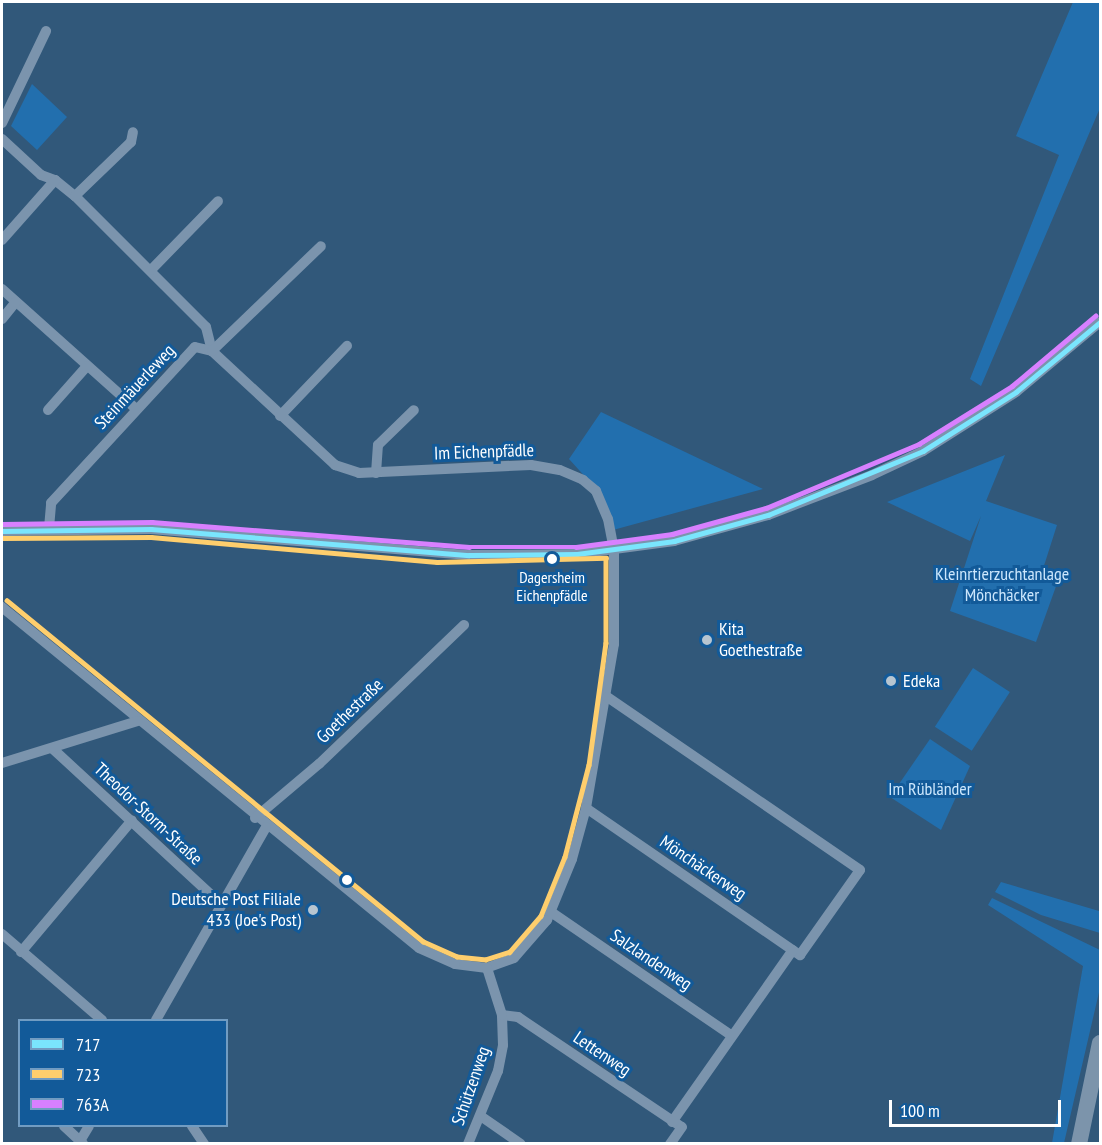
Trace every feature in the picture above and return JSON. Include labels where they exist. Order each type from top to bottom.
[{"type":"highway","points":[[1078,1143],[1101,1043]]},
{"type":"street","points":[[2,123],[46,31]]},
{"type":"street","points":[[75,196],[131,142],[133,132]]},
{"type":"street","name":"Im Eichenpfädle","points":[[2,139],[41,175],[55,180],[75,196],[151,270],[206,327],[212,351],[334,465],[348,472],[376,473],[531,465],[560,470],[583,480],[596,491],[608,519],[614,550]]},
{"type":"street","points":[[2,240],[55,180]]},
{"type":"street","points":[[151,270],[218,201]]},
{"type":"street","points":[[212,351],[321,246]]},
{"type":"street","points":[[2,289],[136,409]]},
{"type":"street","points":[[2,319],[16,302]]},
{"type":"street","points":[[2,531],[49,528],[151,530],[437,555],[531,555],[614,550],[674,541],[746,521],[872,475],[980,416],[1061,357],[1101,322]]},
{"type":"street","points":[[280,416],[347,346]]},
{"type":"street","name":"Steinmäuerleweg","points":[[49,528],[51,503],[136,409],[195,347],[212,351]]},
{"type":"street","points":[[48,410],[87,366]]},
{"type":"street","points":[[376,473],[378,445],[414,410]]},
{"type":"street","points":[[2,607],[255,818],[418,948],[455,964],[487,968],[514,958],[528,946],[551,912],[586,808],[607,697],[614,644],[614,550]]},
{"type":"street","name":"Goethestraße","points":[[255,818],[319,764],[464,625]]},
{"type":"street","points":[[607,697],[860,870],[732,1036],[677,1124],[670,1143]]},
{"type":"street","points":[[2,763],[53,749],[138,720]]},
{"type":"street","name":"Theodor-Storm-Straße","points":[[53,749],[220,904]]},
{"type":"street","name":"Mönchäckerweg","points":[[586,808],[797,952]]},
{"type":"street","points":[[21,952],[132,820]]},
{"type":"street","points":[[157,1019],[220,904],[266,827]]},
{"type":"street","name":"Salzlandenweg","points":[[551,912],[732,1036]]},
{"type":"street","points":[[2,934],[101,1019]]},
{"type":"street","name":"Schützenweg","points":[[468,1143],[482,1117],[503,1045],[501,1015],[487,968]]},
{"type":"street","name":"Lettenweg","points":[[501,1015],[518,1017],[677,1124]]},
{"type":"street","points":[[482,1117],[521,1143]]},
{"type":"street","points":[[66,1127],[81,1142],[88,1127]]},
{"type":"street","points":[[193,1127],[200,1141]]},
{"type":"green space","points":[[1073,2],[1100,2],[1100,108],[981,386],[970,379],[1059,155],[1016,136]]},
{"type":"green space","points":[[32,84],[67,117],[37,150],[11,126]]},
{"type":"green space","points":[[601,412],[763,489],[613,530],[599,492],[569,459]]},
{"type":"green space","name":"Kleinrtierzuchtanlage Mönchäcker","points":[[1005,455],[986,501],[1057,525],[1042,572],[1059,578],[1036,642],[950,611],[981,516],[970,541],[887,502]]},
{"type":"green space","points":[[973,668],[1010,692],[972,751],[935,727]]},
{"type":"green space","name":"Im Rübländer","points":[[930,739],[970,766],[941,830],[890,797]]},
{"type":"green space","points":[[1001,882],[1099,911],[1100,907],[1100,933],[1041,915],[995,892]]},
{"type":"green space","points":[[992,898],[1100,950],[1100,988],[1064,1143],[1052,1143],[1083,966],[988,905]]},
{"type":"transit line","name":"763A","points":[[2,524],[152,522],[469,547],[576,547],[672,534],[766,508],[919,444],[1012,386],[1095,316]]},
{"type":"transit line","name":"717","points":[[2,531],[151,529],[469,555],[577,554],[674,541],[768,515],[923,451],[1016,392],[1100,322]]},
{"type":"transit line","name":"723","points":[[2,538],[151,537],[437,562],[606,558],[606,643],[589,765],[565,857],[541,916],[510,952],[486,960],[457,957],[423,942],[7,601]]},
{"type":"place","name":"Dagersheim Eichenpfädle","points":[[552,559]]},
{"type":"place","name":"Kita Goethestraße","points":[[707,640]]},
{"type":"place","name":"Edeka","points":[[891,681]]},
{"type":"place","name":"Deutsche Post Filiale 433 (Joe's Post)","points":[[313,910]]}]
